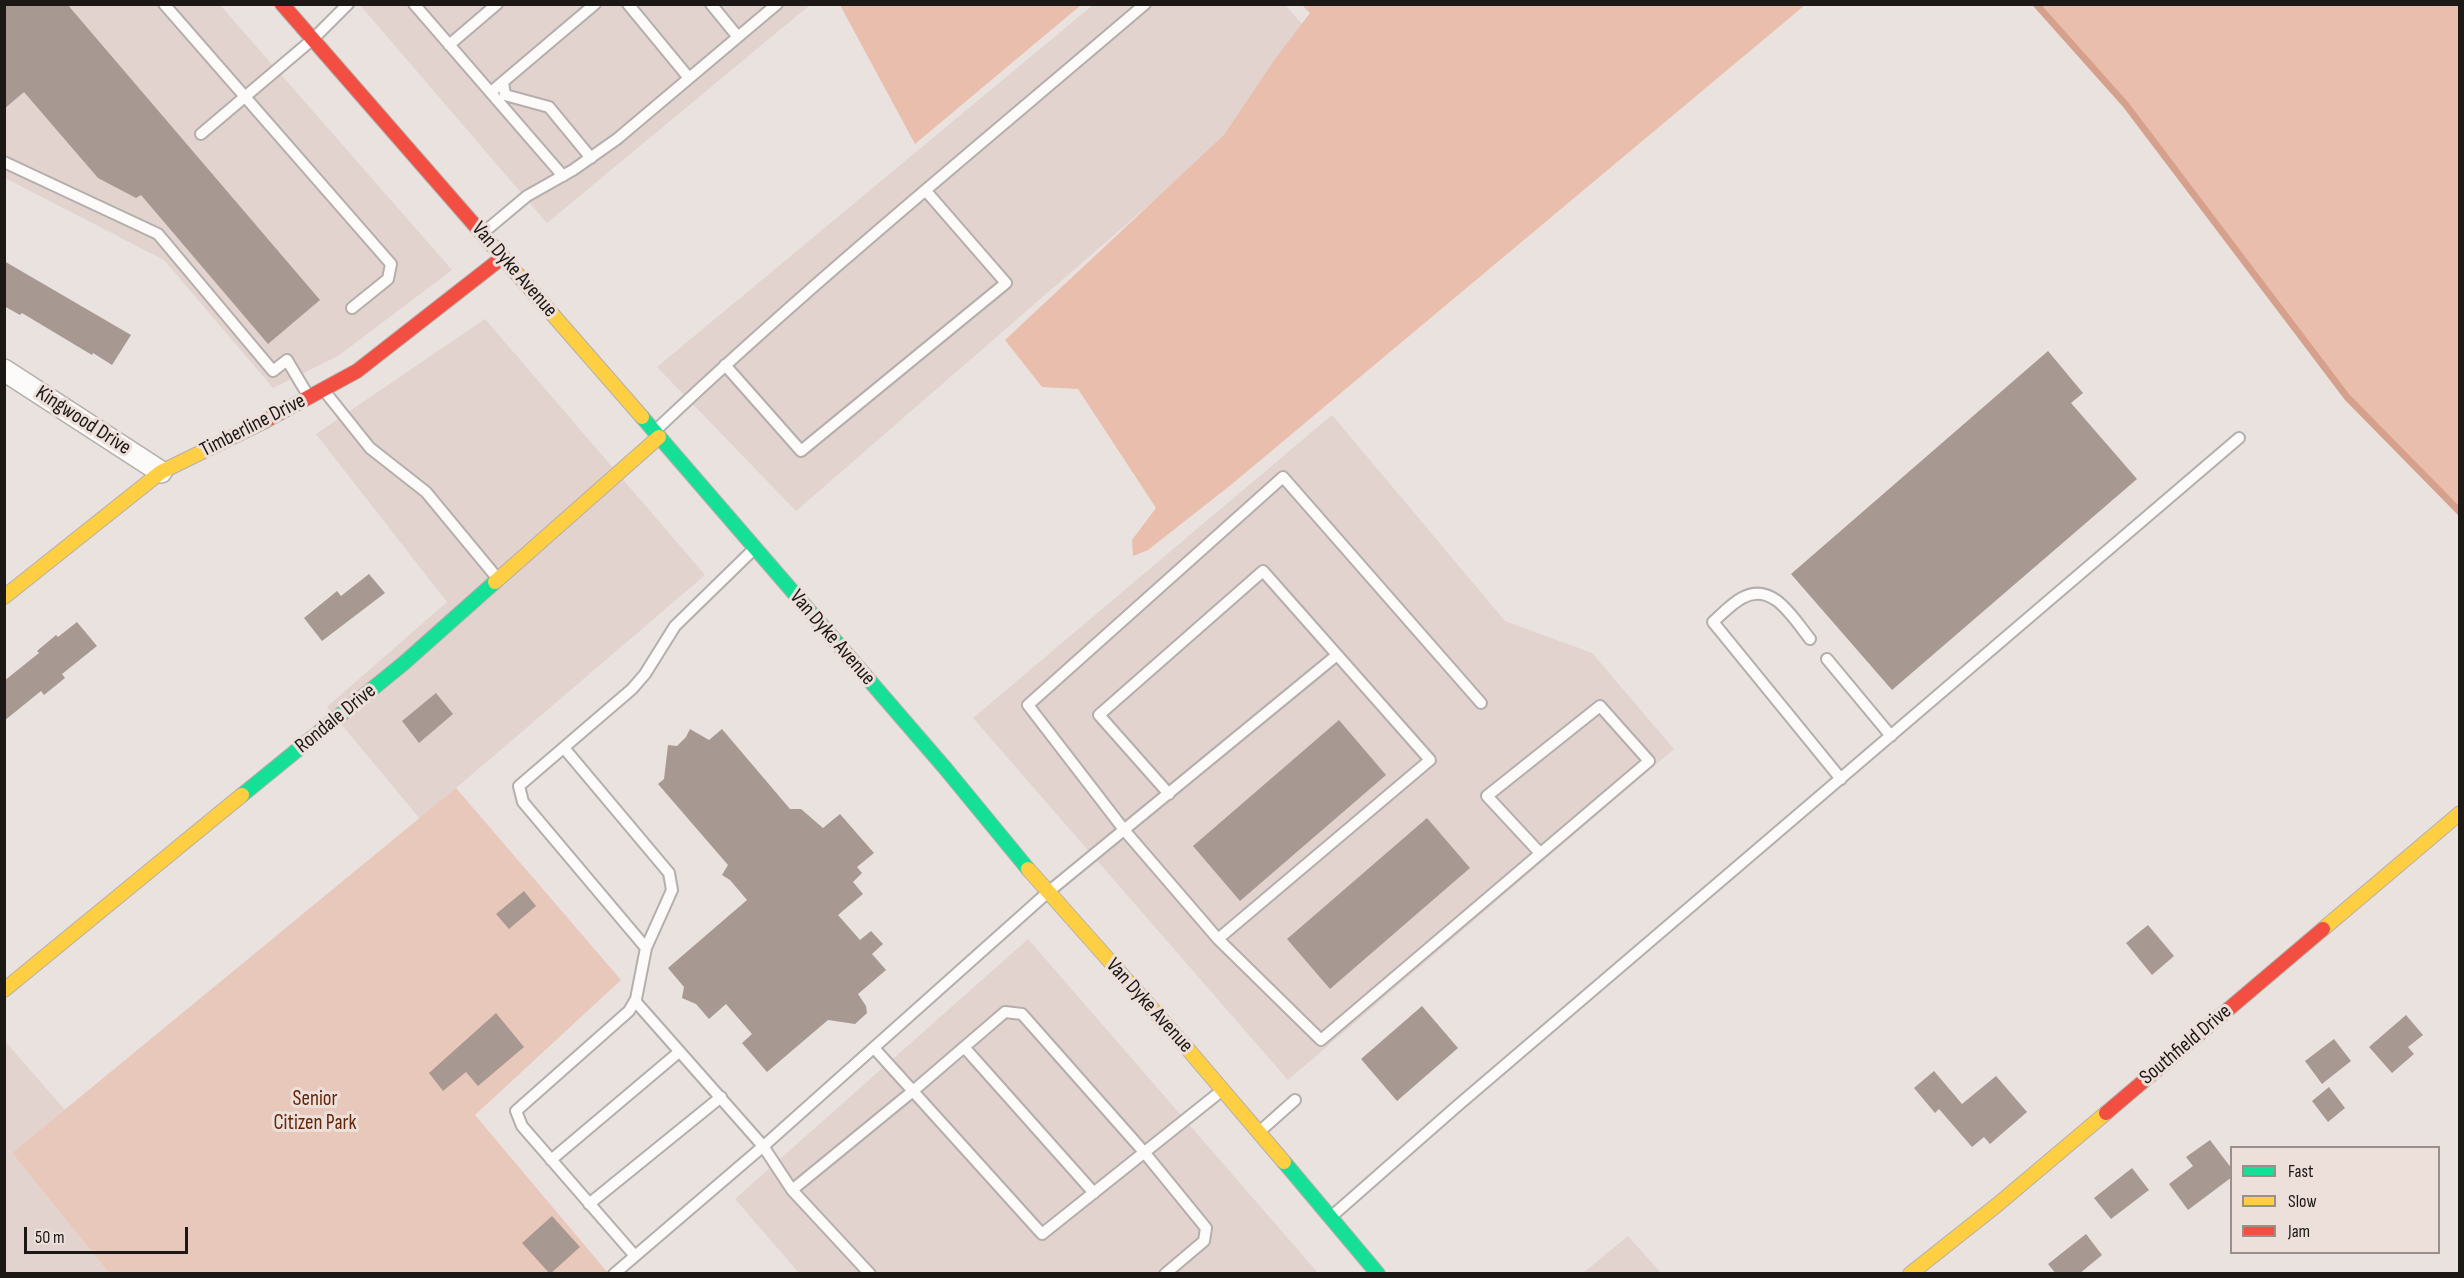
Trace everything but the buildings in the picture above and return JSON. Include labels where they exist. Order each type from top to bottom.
[{"type":"street","name":"Van Dyke Avenue","points":[[287,10],[657,434],[937,760],[1047,893],[1332,1216],[1378,1274]]},
{"type":"street","name":"Timberline Drive","points":[[4,597],[161,472],[310,398],[357,371],[503,257]]},
{"type":"street","name":"Kingwood Drive","points":[[4,370],[161,472]]},
{"type":"street","name":"Rondale Drive","points":[[4,990],[404,663],[657,434]]},
{"type":"street","name":"Southfield Drive","points":[[1910,1274],[1997,1205],[2460,813]]},
{"type":"lane","points":[[164,4],[391,264],[388,279],[352,308]]},
{"type":"lane","points":[[287,10],[303,4]]},
{"type":"lane","points":[[201,134],[313,39],[348,4]]},
{"type":"lane","points":[[414,4],[563,176]]},
{"type":"lane","points":[[449,45],[497,4]]},
{"type":"lane","points":[[491,92],[595,4]]},
{"type":"lane","points":[[628,4],[689,78]]},
{"type":"lane","points":[[711,4],[738,37]]},
{"type":"lane","points":[[482,234],[526,196],[563,176],[617,140],[777,4]]},
{"type":"lane","points":[[657,434],[725,365],[1145,4]]},
{"type":"lane","points":[[503,82],[505,95],[549,107],[591,158]]},
{"type":"lane","points":[[4,162],[158,234],[273,371],[288,360],[310,398]]},
{"type":"lane","points":[[725,365],[801,451],[1005,283],[926,191]]},
{"type":"lane","points":[[324,390],[370,448],[426,492],[498,579]]},
{"type":"lane","points":[[1332,1216],[1456,1107],[2239,438]]},
{"type":"lane","points":[[1481,703],[1284,477],[1028,705],[1125,831],[1218,939],[1321,1040],[1649,761],[1600,706],[1487,796],[1540,853]]},
{"type":"lane","points":[[646,948],[523,802],[519,786],[632,689],[675,626],[755,549]]},
{"type":"lane","points":[[1169,794],[1099,715],[1263,571],[1430,760],[1218,939]]},
{"type":"lane","points":[[1810,639],[1780,602],[1766,593],[1755,593],[1741,598],[1713,622],[1841,779]]},
{"type":"lane","points":[[614,1274],[764,1146],[1047,893],[1337,655]]},
{"type":"lane","points":[[1827,659],[1891,736]]},
{"type":"lane","points":[[564,748],[669,873],[672,890],[646,948],[635,1001],[629,1011],[516,1111],[522,1126],[634,1257]]},
{"type":"lane","points":[[635,1001],[764,1146],[792,1190],[870,1274]]},
{"type":"lane","points":[[792,1190],[1005,1012],[1022,1014],[1144,1152],[1206,1228],[1204,1241],[1165,1274]]},
{"type":"lane","points":[[964,1047],[1094,1193]]},
{"type":"lane","points":[[874,1048],[1042,1234],[1223,1090]]},
{"type":"lane","points":[[551,1160],[679,1052]]},
{"type":"lane","points":[[589,1204],[721,1097]]},
{"type":"lane","points":[[1259,1132],[1295,1100]]},
{"type":"shaded area","points":[[4,5],[220,5],[452,270],[338,356],[273,388],[164,260],[5,178]]},
{"type":"shaded area","points":[[360,5],[810,5],[547,223]]},
{"type":"shaded area","points":[[840,5],[1081,5],[915,144]]},
{"type":"shaded area","points":[[1093,5],[1285,5],[1326,51],[796,511],[657,367]]},
{"type":"shaded area","points":[[1302,5],[1805,5],[1232,484],[1148,550],[1133,556],[1132,540],[1156,508],[1078,389],[1042,387],[1005,340],[1224,135],[1275,59],[1310,13]]},
{"type":"shaded area","points":[[2036,5],[2459,5],[2459,512],[2347,397],[2126,105]]},
{"type":"shaded area","points":[[485,319],[705,575],[420,819],[327,707],[447,602],[316,434]]},
{"type":"shaded area","points":[[1332,415],[1505,621],[1592,653],[1674,749],[1288,1080],[973,718]]},
{"type":"shaded area","points":[[1028,939],[1318,1273],[799,1273],[735,1199]]},
{"type":"shaded area","points":[[4,1040],[65,1110],[12,1153],[109,1273],[5,1273]]},
{"type":"shaded area","points":[[1628,1236],[1661,1273],[1583,1273]]},
{"type":"green space","name":"Senior Citizen Park","points":[[456,788],[621,980],[475,1115],[608,1273],[109,1273],[12,1153]]},
{"type":"waterway","points":[[2036,4],[2126,105],[2347,397],[2460,512]]},
{"type":"traffic: fast","points":[[642,417],[945,768],[1028,869]]},
{"type":"traffic: fast","points":[[242,795],[404,663],[495,582]]},
{"type":"traffic: fast","points":[[1284,1162],[1378,1274]]},
{"type":"traffic: slow","points":[[478,229],[642,417]]},
{"type":"traffic: slow","points":[[4,597],[161,472],[265,421]]},
{"type":"traffic: slow","points":[[495,582],[659,437]]},
{"type":"traffic: slow","points":[[4,990],[242,795]]},
{"type":"traffic: slow","points":[[2323,929],[2460,813]]},
{"type":"traffic: slow","points":[[1028,869],[1186,1047],[1284,1162]]},
{"type":"traffic: slow","points":[[1910,1274],[1997,1205],[2106,1113]]},
{"type":"traffic: jam","points":[[282,4],[478,229]]},
{"type":"traffic: jam","points":[[265,421],[357,371],[503,257]]},
{"type":"traffic: jam","points":[[2106,1113],[2323,929]]}]
